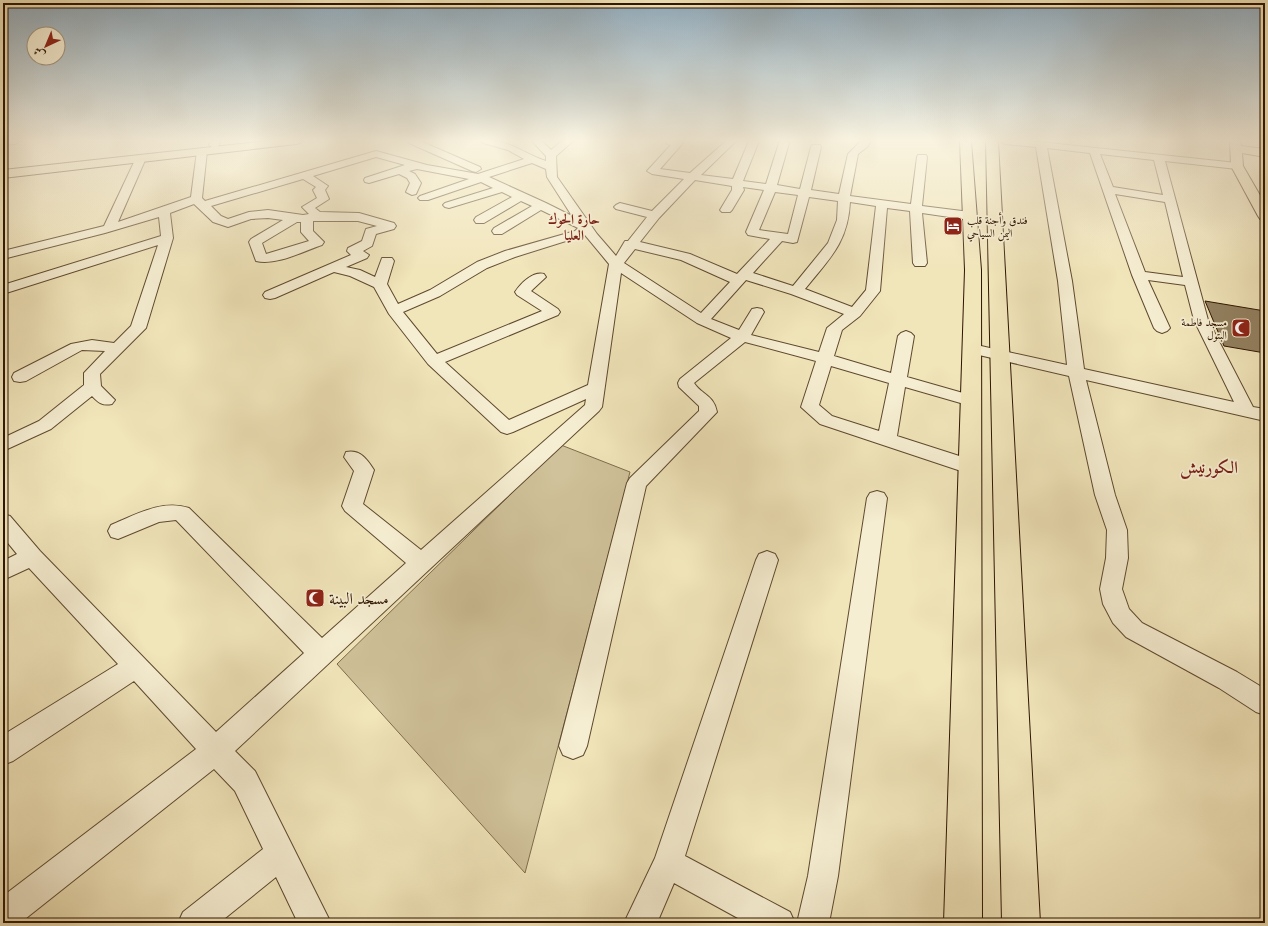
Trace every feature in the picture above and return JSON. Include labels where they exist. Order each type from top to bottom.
[{"type":"main road","points":[[963,923],[973,270],[968,184]]},
{"type":"main road","points":[[994,184],[1021,923]]},
{"type":"main road","points":[[1250,184],[1261,200],[1265,216]]},
{"type":"street","points":[[109,228],[129,184]]},
{"type":"street","points":[[199,202],[200,184]]},
{"type":"street","points":[[3,255],[109,228],[268,184]]},
{"type":"street","points":[[306,217],[308,207],[323,199],[319,190],[322,186],[319,184]]},
{"type":"street","points":[[412,192],[415,184]]},
{"type":"street","points":[[424,198],[463,184]]},
{"type":"street","points":[[497,184],[586,227]]},
{"type":"street","points":[[557,184],[586,227],[616,264],[702,320],[742,336],[971,401]]},
{"type":"street","points":[[3,916],[216,750],[592,407],[616,264],[630,244],[655,215],[685,184]]},
{"type":"street","points":[[726,210],[738,190],[737,184]]},
{"type":"street","points":[[752,184],[970,216]]},
{"type":"street","points":[[771,187],[752,232],[793,239],[808,184]]},
{"type":"street","points":[[796,291],[834,244],[843,220],[844,198],[847,184]]},
{"type":"street","points":[[919,184],[916,208],[920,263]]},
{"type":"street","points":[[1057,184],[1065,281],[1076,371],[1105,495],[1117,530],[1117,558],[1111,589],[1114,604],[1121,616],[1134,630],[1228,680],[1265,703]]},
{"type":"street","points":[[1106,184],[1139,275],[1162,328]]},
{"type":"street","points":[[1166,184],[1201,320],[1246,410]]},
{"type":"street","points":[[449,204],[504,188]]},
{"type":"street","points":[[1108,190],[1170,199]]},
{"type":"street","points":[[480,220],[522,196]]},
{"type":"street","points":[[199,202],[217,219],[228,223],[249,216],[268,214],[306,217],[359,217],[390,226],[370,232],[368,243],[353,251],[362,255],[270,296]]},
{"type":"street","points":[[882,203],[873,291],[855,313],[835,328],[810,408],[826,420],[971,467]]},
{"type":"street","points":[[498,232],[542,206]]},
{"type":"street","points":[[620,207],[655,215]]},
{"type":"street","points":[[106,400],[93,387],[92,373],[138,328],[167,238],[164,212]]},
{"type":"street","points":[[394,311],[435,293],[482,265],[510,254],[579,234],[586,227]]},
{"type":"street","points":[[702,320],[779,237]]},
{"type":"street","points":[[3,290],[167,238]]},
{"type":"street","points":[[630,244],[685,257],[741,277],[796,291],[855,313]]},
{"type":"street","points":[[380,284],[387,261]]},
{"type":"street","points":[[335,268],[355,273],[380,284],[394,311],[434,361],[507,428],[596,388]]},
{"type":"street","points":[[1139,275],[1191,282]]},
{"type":"street","points":[[434,361],[553,312],[522,292],[538,276]]},
{"type":"street","points":[[573,746],[637,483],[708,412],[706,404],[687,387],[686,383],[742,336],[757,312]]},
{"type":"street","points":[[887,440],[906,336]]},
{"type":"street","points":[[20,377],[77,347],[85,345],[117,348]]},
{"type":"street","points":[[972,348],[1265,415]]},
{"type":"street","points":[[3,445],[45,425],[93,387]]},
{"type":"street","points":[[353,457],[364,470],[352,506],[421,563]]},
{"type":"street","points":[[813,923],[823,876],[877,498]]},
{"type":"street","points":[[118,531],[159,514],[172,511],[182,513],[321,654]]},
{"type":"street","points":[[3,523],[32,557],[245,781],[315,923]]},
{"type":"street","points":[[3,571],[32,557]]},
{"type":"street","points":[[640,923],[668,863],[767,560]]},
{"type":"street","points":[[3,751],[136,666]]},
{"type":"street","points":[[194,923],[280,854]]},
{"type":"street","points":[[668,863],[779,923]]},
{"type":"shaded area","points":[[561,445],[630,472],[525,873],[337,664]]},
{"type":"building","name":"مسجد فاطمة البتول","points":[[1205,301],[1265,311],[1265,353],[1224,346]]},
{"type":"place","name":"فندق وأجنة قلب اليمن السياحي","points":[[953,226]]},
{"type":"place","name":"مسجد فاطمة البتول","points":[[1241,328]]},
{"type":"place","name":"مسجد البينة","points":[[315,598]]},
{"type":"district","name":"حارة الحوك العليا","points":[[574,228]]},
{"type":"district","name":"الكورنيش","points":[[1209,467]]}]
